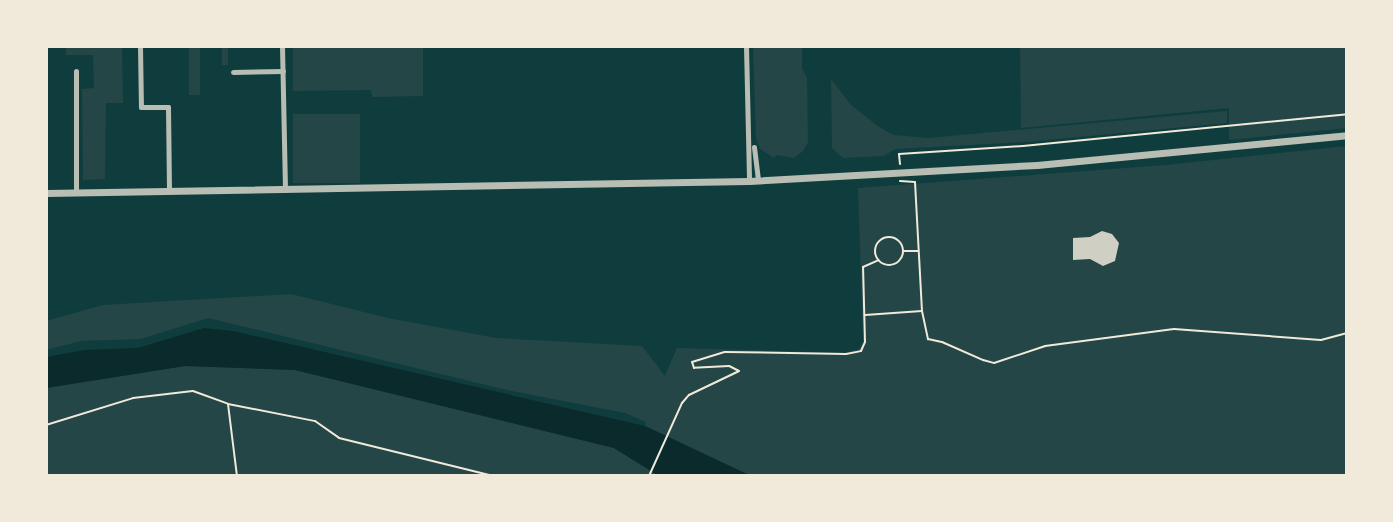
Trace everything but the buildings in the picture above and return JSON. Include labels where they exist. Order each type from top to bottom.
[{"type":"street","points":[[140,46],[140,107],[168,107],[169,191]]},
{"type":"street","points":[[282,46],[285,190]]},
{"type":"street","points":[[746,46],[750,141],[749,181]]},
{"type":"street","points":[[76,71],[76,192]]},
{"type":"street","points":[[234,72],[283,72]]},
{"type":"street","points":[[46,193],[758,181],[1037,166],[1347,135]]},
{"type":"street","points":[[754,147],[758,181]]},
{"type":"path","points":[[1347,114],[1033,145],[899,154],[900,182],[915,182],[922,311],[928,340],[942,342],[994,363],[1045,346],[1174,329],[1321,340],[1347,333]]},
{"type":"path","points":[[879,260],[875,249],[882,239],[896,239],[902,251]]},
{"type":"path","points":[[902,251],[918,251]]},
{"type":"path","points":[[649,476],[678,411],[689,395],[739,371],[729,366],[694,368],[692,362],[725,352],[846,354],[861,350],[866,342],[863,267],[879,260],[893,264],[902,251]]},
{"type":"path","points":[[864,315],[922,311]]},
{"type":"path","points":[[46,426],[133,398],[193,391],[228,404],[315,421],[339,438],[494,476]]},
{"type":"path","points":[[228,404],[238,476]]},
{"type":"shaded area","points":[[66,46],[122,46],[123,103],[106,103],[105,179],[83,180],[82,89],[94,88],[93,55],[66,55]]},
{"type":"shaded area","points":[[189,46],[200,46],[200,95],[189,95]]},
{"type":"shaded area","points":[[222,46],[228,46],[228,65],[222,65]]},
{"type":"shaded area","points":[[293,46],[423,46],[423,96],[372,97],[371,90],[293,91]]},
{"type":"shaded area","points":[[753,46],[802,46],[802,68],[807,78],[808,142],[803,151],[794,158],[776,155],[774,158],[760,149],[756,139]]},
{"type":"shaded area","points":[[1020,46],[1347,46],[1347,128],[1229,140],[1229,108],[1021,128]]},
{"type":"shaded area","points":[[831,79],[851,105],[879,127],[894,135],[928,138],[1227,111],[1227,123],[1026,142],[895,149],[884,156],[843,158],[832,148]]},
{"type":"shaded area","points":[[293,114],[360,114],[360,183],[293,183]]},
{"type":"shaded area","points":[[1347,146],[1347,476],[751,476],[645,426],[646,422],[625,413],[507,390],[208,318],[141,339],[81,341],[46,350],[46,321],[103,305],[291,294],[388,318],[496,338],[642,346],[665,376],[677,348],[844,353],[859,349],[863,341],[858,188],[1166,165]]},
{"type":"shaded area","points":[[204,328],[233,331],[645,426],[751,476],[659,476],[614,448],[295,370],[185,366],[46,388],[46,357],[84,350],[138,348]]},
{"type":"shaded area","points":[[185,366],[295,370],[614,448],[659,476],[46,476],[46,388]]}]
